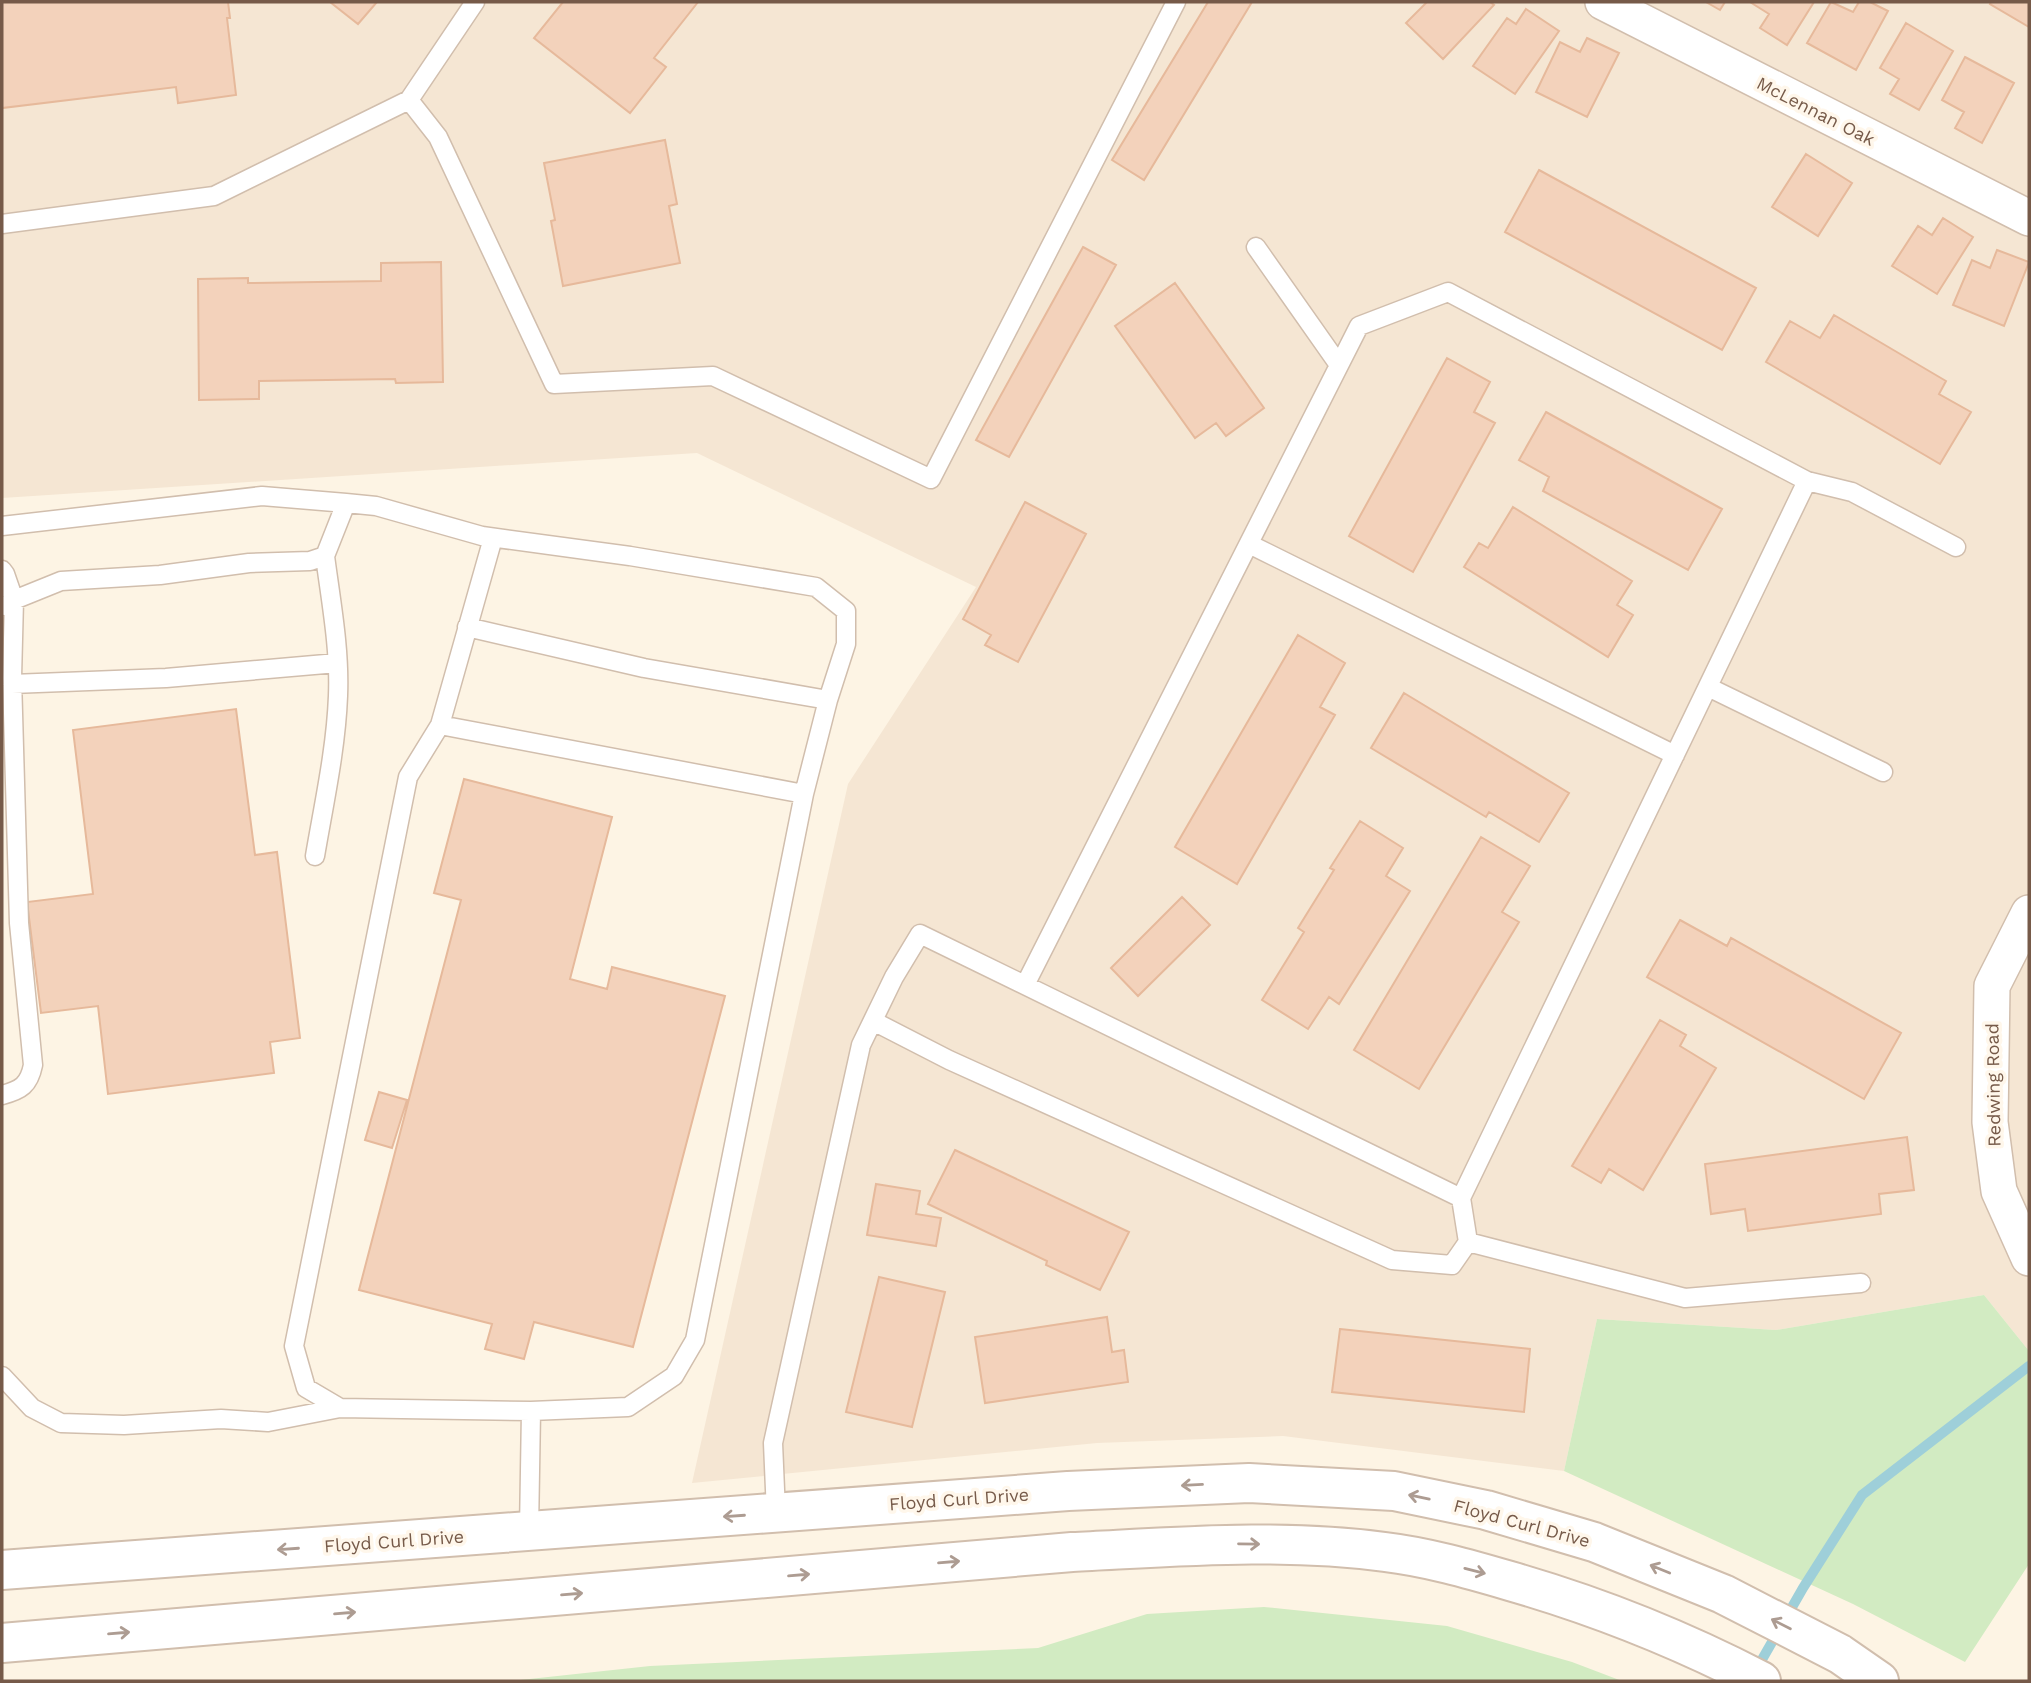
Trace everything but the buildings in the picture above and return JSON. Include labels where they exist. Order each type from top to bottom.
[{"type":"street","name":"McLennan Oak","points":[[1603,2],[2029,218]]},
{"type":"street","name":"Redwing Road","points":[[2029,913],[1992,986],[1990,1122],[1999,1191],[2029,1258]]},
{"type":"street","name":"Floyd Curl Drive","points":[[2,1570],[1068,1491],[1249,1483],[1394,1492],[1486,1510],[1594,1542],[1723,1594],[1840,1654],[1880,1681]]},
{"type":"street","points":[[2,1643],[1058,1553],[1248,1543],[1386,1552],[1472,1570],[1574,1599],[1697,1648],[1761,1681]]},
{"type":"street","points":[[2,1549],[39,1568]]},
{"type":"street","points":[[2,1668],[65,1637]]},
{"type":"lane","points":[[2,224],[214,196],[409,100],[475,2]]},
{"type":"lane","points":[[409,100],[438,137],[554,384],[713,376],[931,479],[1176,2]]},
{"type":"lane","points":[[1256,247],[1339,365]]},
{"type":"lane","points":[[1025,985],[1359,326],[1448,292],[1807,481],[1852,492],[1956,548]]},
{"type":"lane","points":[[873,1021],[949,1060],[1392,1260],[1451,1265],[1468,1242],[1461,1198],[1807,481]]},
{"type":"lane","points":[[2,526],[262,496],[376,506],[493,538],[630,556],[817,587],[846,611],[846,644],[828,700],[804,794],[695,1340],[674,1376],[628,1407],[531,1411],[340,1408],[268,1422],[220,1419],[124,1425],[61,1423],[32,1408],[2,1376]]},
{"type":"lane","points":[[315,856],[335,734],[338,695],[325,556],[346,503]]},
{"type":"lane","points":[[340,1408],[306,1388],[294,1346],[408,777],[440,725],[493,538]]},
{"type":"lane","points":[[1249,544],[1675,755]]},
{"type":"lane","points":[[8,604],[61,581],[160,575],[249,563],[310,561],[325,556]]},
{"type":"lane","points":[[2,570],[5,573],[8,604],[12,684],[19,923],[33,1065],[29,1080],[18,1091],[2,1095]]},
{"type":"lane","points":[[467,627],[644,668],[828,700]]},
{"type":"lane","points":[[12,684],[166,678],[337,663]]},
{"type":"lane","points":[[1708,687],[1883,772]]},
{"type":"lane","points":[[440,725],[804,794]]},
{"type":"lane","points":[[776,1513],[773,1443],[861,1045],[894,976],[920,934],[1461,1198]]},
{"type":"lane","points":[[1468,1242],[1685,1298],[1861,1283]]},
{"type":"lane","points":[[529,1531],[531,1411]]},
{"type":"shaded area","points":[[2,2],[2029,2],[2029,1351],[1984,1295],[1776,1330],[1597,1319],[1564,1471],[1283,1436],[1097,1443],[692,1483],[848,784],[976,587],[697,453],[2,498]]},
{"type":"green space","points":[[1984,1295],[2029,1351],[2029,1564],[1965,1662],[1853,1604],[1564,1471],[1597,1319],[1776,1330]]},
{"type":"green space","points":[[1264,1607],[1447,1626],[1572,1662],[1622,1681],[511,1681],[650,1666],[1038,1648],[1147,1614]]},
{"type":"waterway","points":[[1756,1670],[1803,1588],[1862,1495],[2029,1366]]}]
